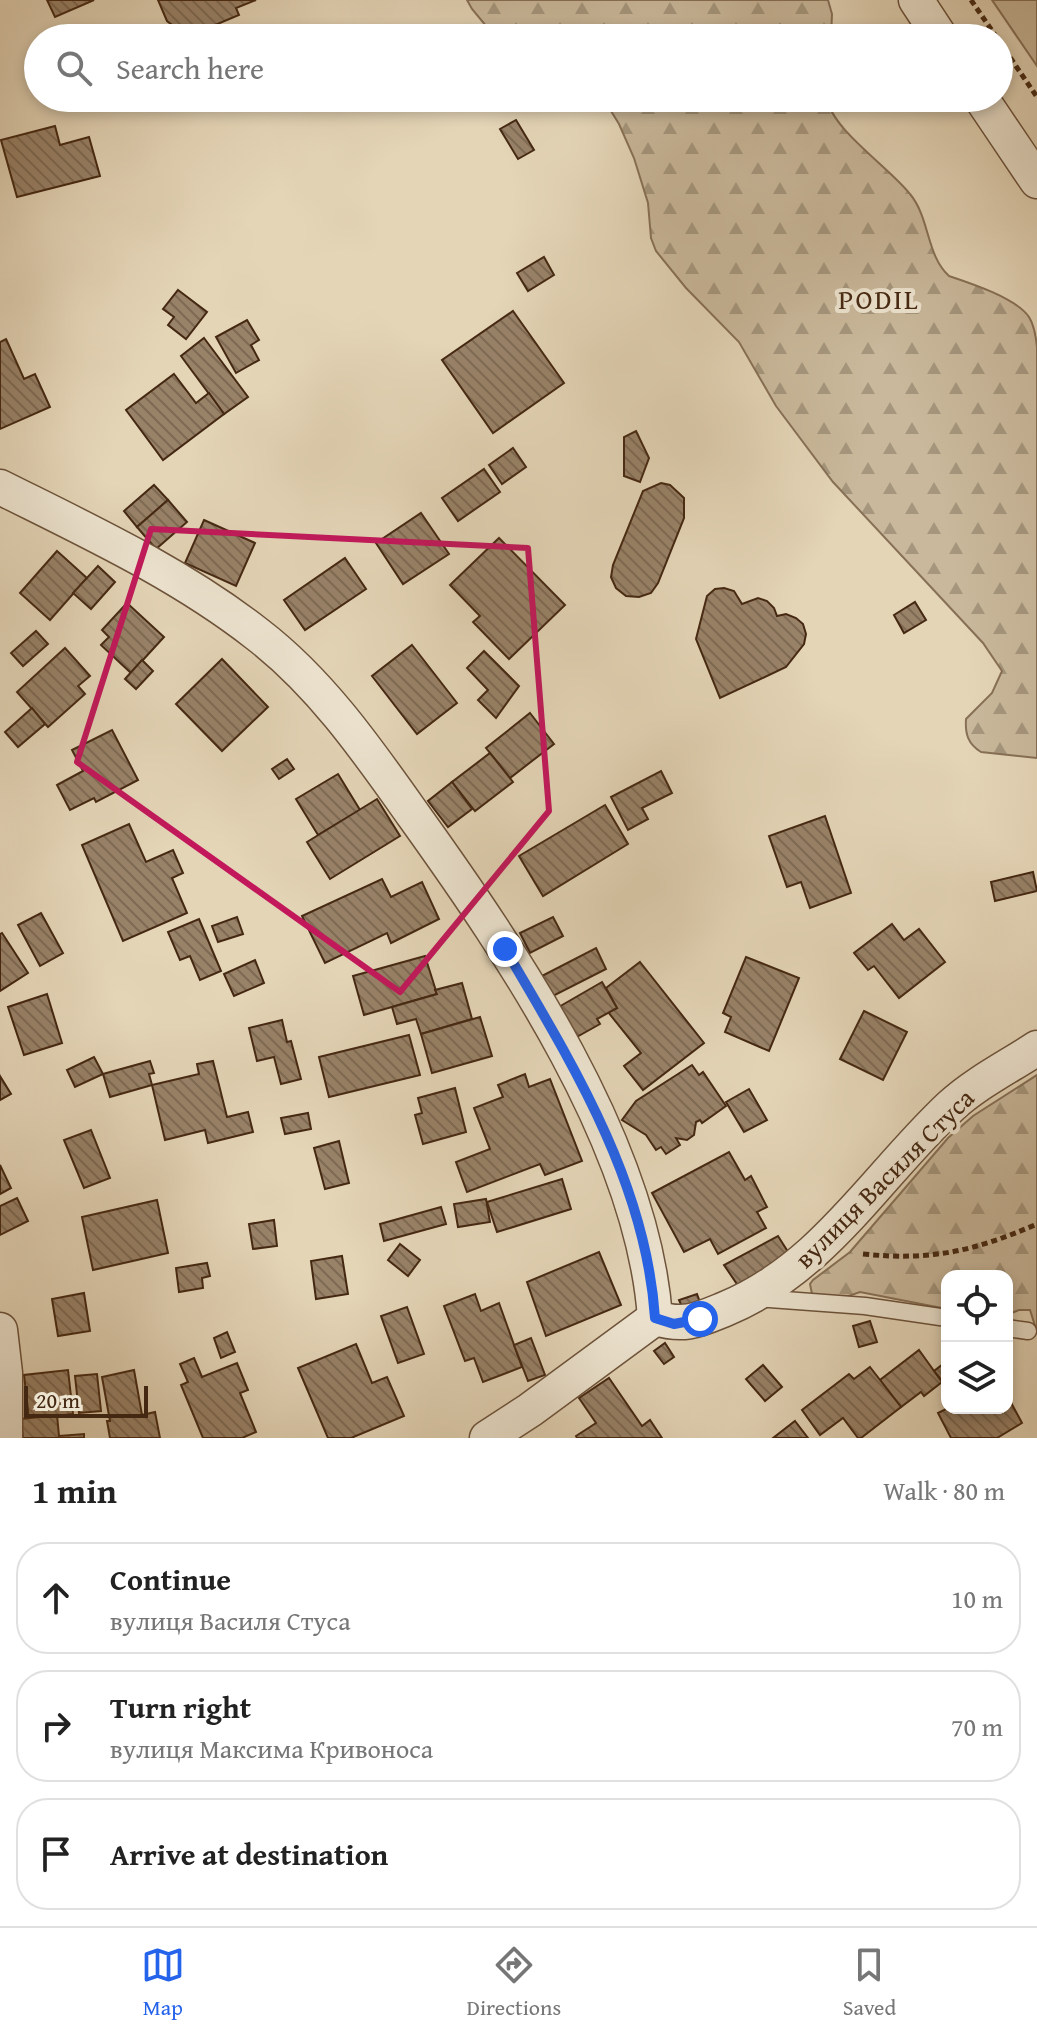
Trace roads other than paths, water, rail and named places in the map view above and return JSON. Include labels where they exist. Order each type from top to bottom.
[{"type":"street","points":[[916,0],[932,24]]},
{"type":"street","points":[[990,112],[1037,181]]},
{"type":"street","points":[[0,487],[122,548],[212,602],[258,634],[288,660],[344,720],[443,856],[505,949],[552,1028],[620,1166],[636,1212],[649,1266],[655,1318],[487,1438]]},
{"type":"street","name":"вулиця Василя Стуса","points":[[655,1318],[674,1324],[688,1322],[752,1297],[825,1243],[952,1105],[986,1079],[1037,1048]]},
{"type":"street","points":[[0,1330],[5,1373],[5,1438]]},
{"type":"lane","points":[[752,1297],[865,1306],[941,1317]]},
{"type":"lane","points":[[1013,1329],[1028,1331]]},
{"type":"district","name":"PODIL","points":[[879,298]]}]
